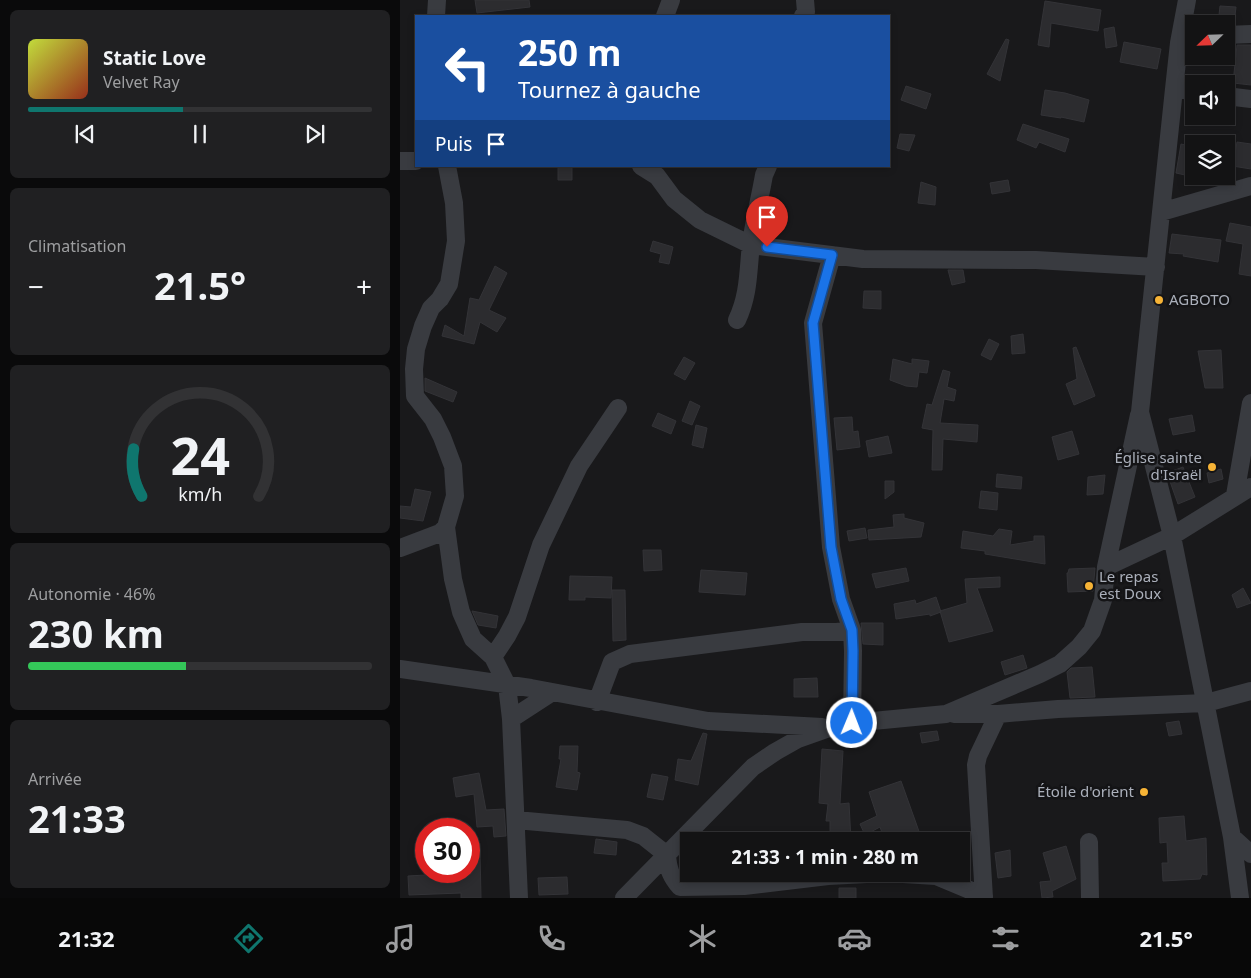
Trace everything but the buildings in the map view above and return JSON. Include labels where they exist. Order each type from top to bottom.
[{"type":"street","points":[[436,15],[437,0]]},
{"type":"street","points":[[665,15],[671,0]]},
{"type":"street","points":[[804,15],[806,12],[805,0]]},
{"type":"street","points":[[1187,0],[1187,15]]},
{"type":"street","points":[[1235,35],[1251,34]]},
{"type":"street","points":[[946,714],[1060,664],[1079,647],[1092,631],[1103,600],[1106,566],[1140,412],[1174,89],[1185,46]]},
{"type":"street","points":[[1174,89],[1185,90]]},
{"type":"street","points":[[1235,97],[1251,100]]},
{"type":"street","points":[[400,161],[415,161]]},
{"type":"street","points":[[447,167],[454,202],[456,241],[449,284],[440,299],[431,308],[416,349],[414,369],[415,396],[433,419],[453,466],[455,496],[446,527],[453,579],[461,612],[473,638],[493,657],[507,685],[519,898]]},
{"type":"street","points":[[643,167],[657,176],[674,199],[700,220],[751,245],[863,259],[1036,260],[1156,267]]},
{"type":"street","points":[[737,320],[743,308],[748,283],[751,245],[764,175],[768,167]]},
{"type":"street","points":[[1161,212],[1251,186]]},
{"type":"street","points":[[832,255],[813,323],[831,547],[841,599],[852,630],[852,723]]},
{"type":"street","points":[[1235,496],[1251,403]]},
{"type":"street","points":[[493,657],[517,618],[541,544],[579,466],[618,408]]},
{"type":"street","points":[[1140,412],[1172,536],[1232,838],[1240,898]]},
{"type":"street","points":[[1106,566],[1172,536],[1251,487]]},
{"type":"street","points":[[400,548],[440,532],[446,527]]},
{"type":"street","points":[[597,702],[612,662],[630,654],[792,633],[852,630]]},
{"type":"street","points":[[400,669],[507,685],[708,721],[832,727]]},
{"type":"street","points":[[624,898],[753,767],[774,752],[798,739],[832,727],[852,723],[946,714],[998,714],[1058,709],[1206,703],[1251,691]]},
{"type":"street","points":[[510,719],[551,693]]},
{"type":"street","points":[[950,882],[984,897],[976,764],[998,714]]},
{"type":"street","points":[[516,820],[627,830],[643,836],[667,855],[668,867],[672,878],[680,887],[744,886],[778,882]]},
{"type":"street","points":[[1232,838],[1251,854]]},
{"type":"street","points":[[1089,842],[1090,898]]},
{"type":"place","name":"AGBOTO","points":[[1159,300]]},
{"type":"place","name":"Église sainte d'Israël","points":[[1212,467]]},
{"type":"place","name":"Le repas est Doux","points":[[1089,586]]},
{"type":"place","name":"Étoile d'orient","points":[[1144,792]]},
{"type":"route","points":[[767,247],[832,255],[813,323],[831,547],[841,599],[852,630],[852,723]]}]
